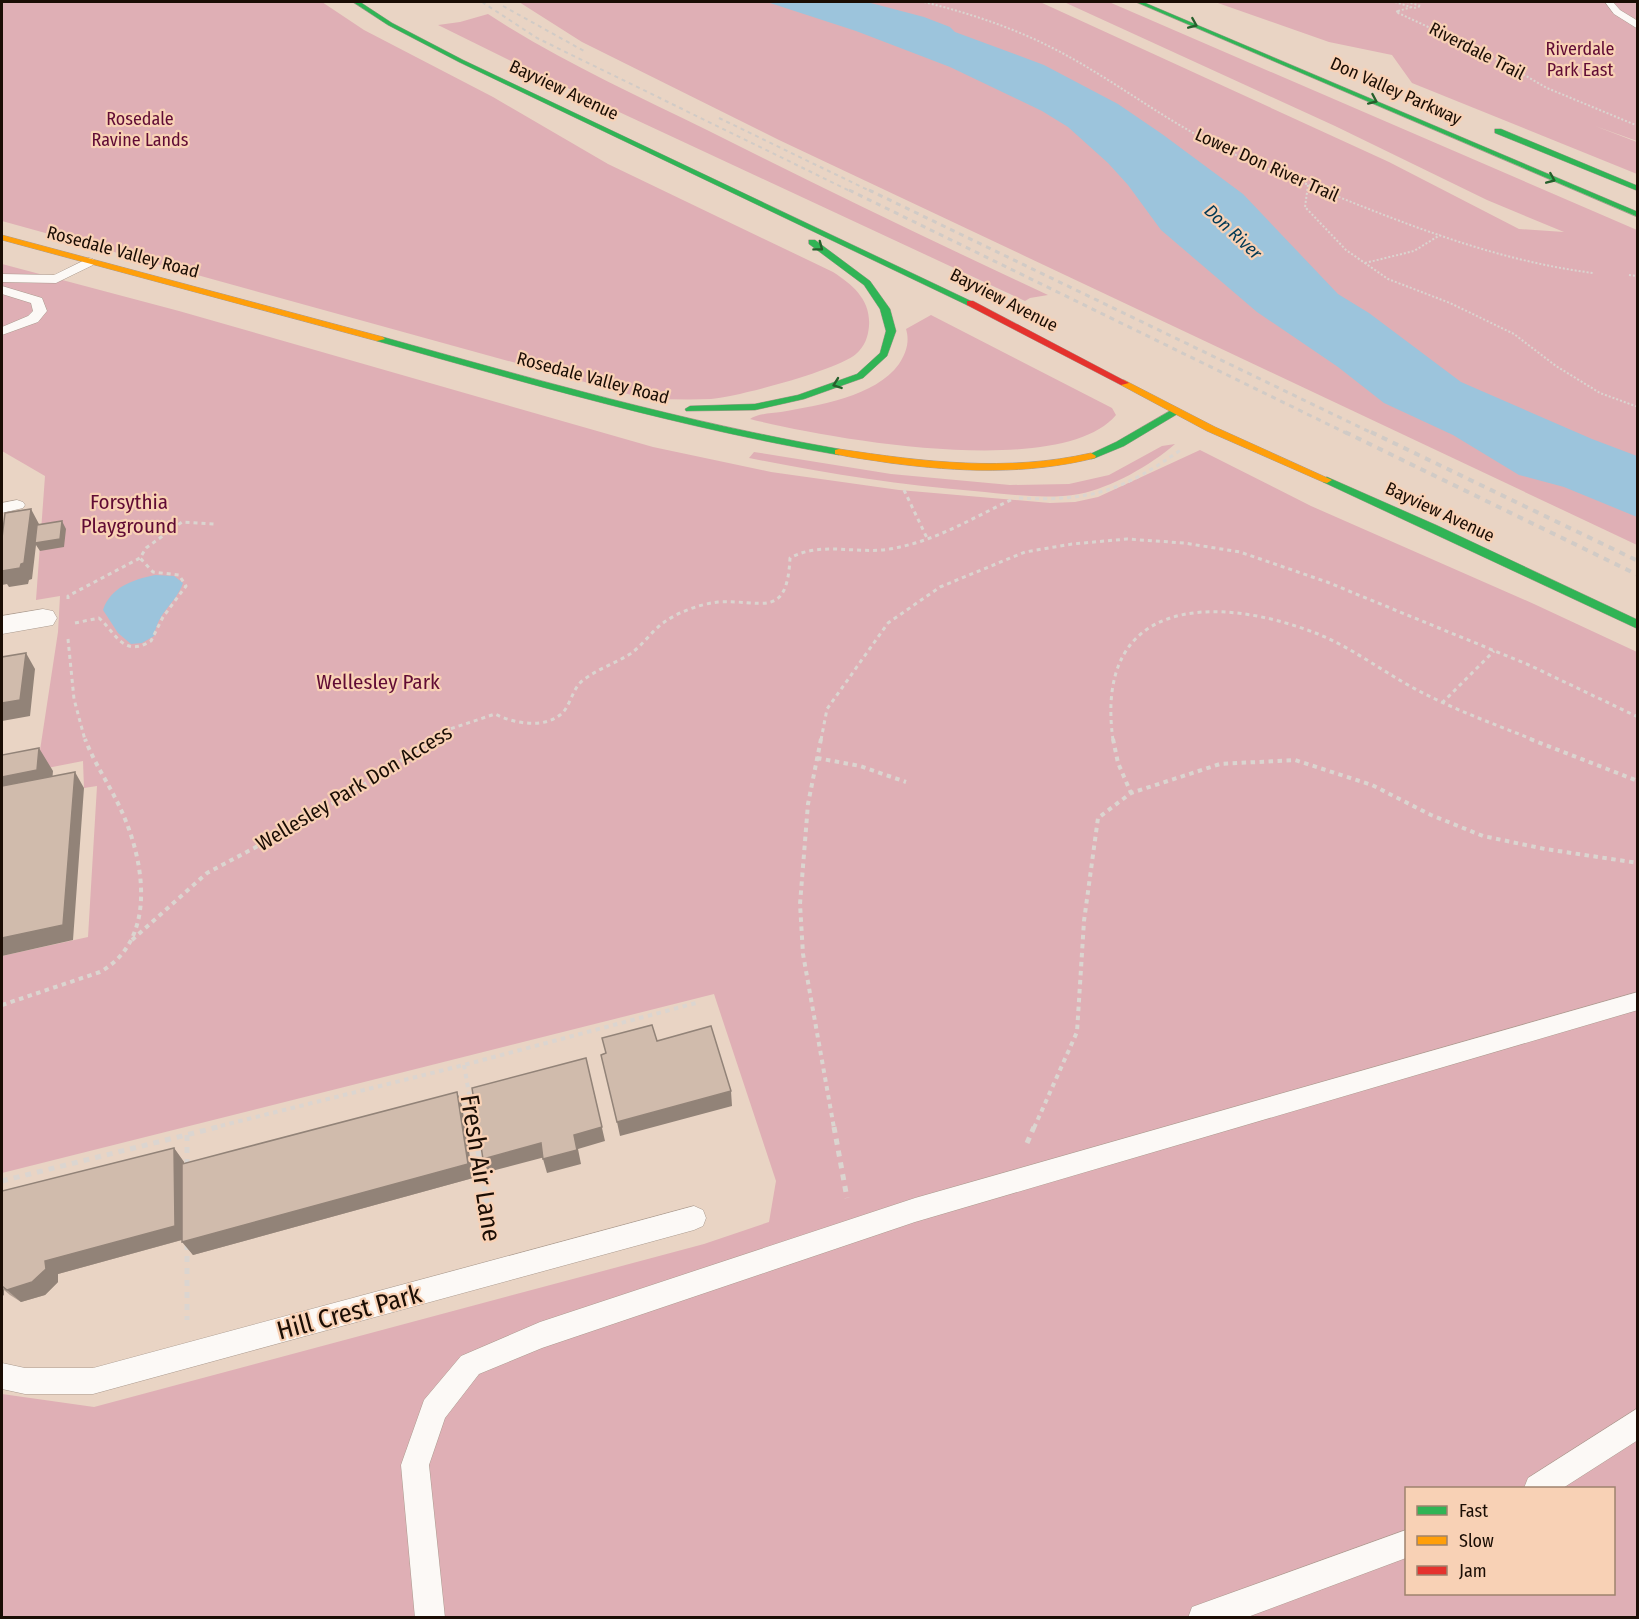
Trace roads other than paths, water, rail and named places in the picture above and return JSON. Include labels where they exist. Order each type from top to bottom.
[{"type":"main road","name":"Bayview Avenue","points":[[356,2],[390,24],[461,61],[756,199],[1000,317],[1175,411],[1432,527],[1638,625]]},
{"type":"main road","name":"Don Valley Parkway","points":[[1139,2],[1638,215]]},
{"type":"main road","name":"Don Valley Parkway","points":[[1481,124],[1638,189]]},
{"type":"main road","points":[[629,408],[682,410],[767,405],[801,398],[860,376],[884,354],[891,331],[885,309],[867,283],[756,199]]},
{"type":"main road","name":"Rosedale Valley Road","points":[[2,238],[150,276],[629,408],[869,457],[967,466],[1021,467],[1060,464],[1096,456],[1125,444],[1175,411]]},
{"type":"street","points":[[2,625],[44,618]]},
{"type":"lane","points":[[1609,2],[1617,12],[1638,26]]},
{"type":"lane","points":[[2,278],[56,279],[89,262]]},
{"type":"lane","points":[[2,290],[37,301],[40,311],[27,322],[2,331]]},
{"type":"lane","points":[[430,1617],[415,1465],[434,1410],[470,1365],[540,1335],[915,1210],[1638,1001]]},
{"type":"lane","name":"Hill Crest Park","points":[[2,1376],[25,1382],[93,1382],[694,1218]]},
{"type":"lane","points":[[1540,1487],[1629,1430],[1638,1421]]},
{"type":"lane","points":[[1203,1617],[1405,1545]]},
{"type":"water","name":"Don River","points":[[767,2],[867,2],[924,17],[950,27],[955,32],[1044,65],[1118,104],[1243,194],[1338,294],[1369,313],[1461,382],[1637,456],[1637,517],[1564,487],[1519,475],[1453,435],[1384,403],[1338,367],[1257,312],[1161,230],[1128,185],[1108,163],[1068,127],[1042,111],[950,67],[856,31]]},
{"type":"water","points":[[155,575],[174,576],[183,583],[180,591],[163,614],[154,636],[142,643],[131,644],[118,633],[103,610],[117,590],[138,579]]},
{"type":"railway","points":[[482,2],[537,38],[852,192]]},
{"type":"railway","points":[[503,6],[584,51]]},
{"type":"railway","points":[[719,118],[872,192]]},
{"type":"railway","points":[[849,190],[1348,434]]},
{"type":"railway","points":[[869,190],[1374,434]]},
{"type":"railway","points":[[1345,432],[1638,575]]},
{"type":"railway","points":[[1371,432],[1638,561]]},
{"type":"park label","name":"Riverdale Park East","points":[[1580,59]]},
{"type":"park label","name":"Rosedale Ravine Lands","points":[[140,129]]},
{"type":"park label","name":"Forsythia Playground","points":[[129,514]]},
{"type":"park label","name":"Wellesley Park","points":[[378,682]]}]
